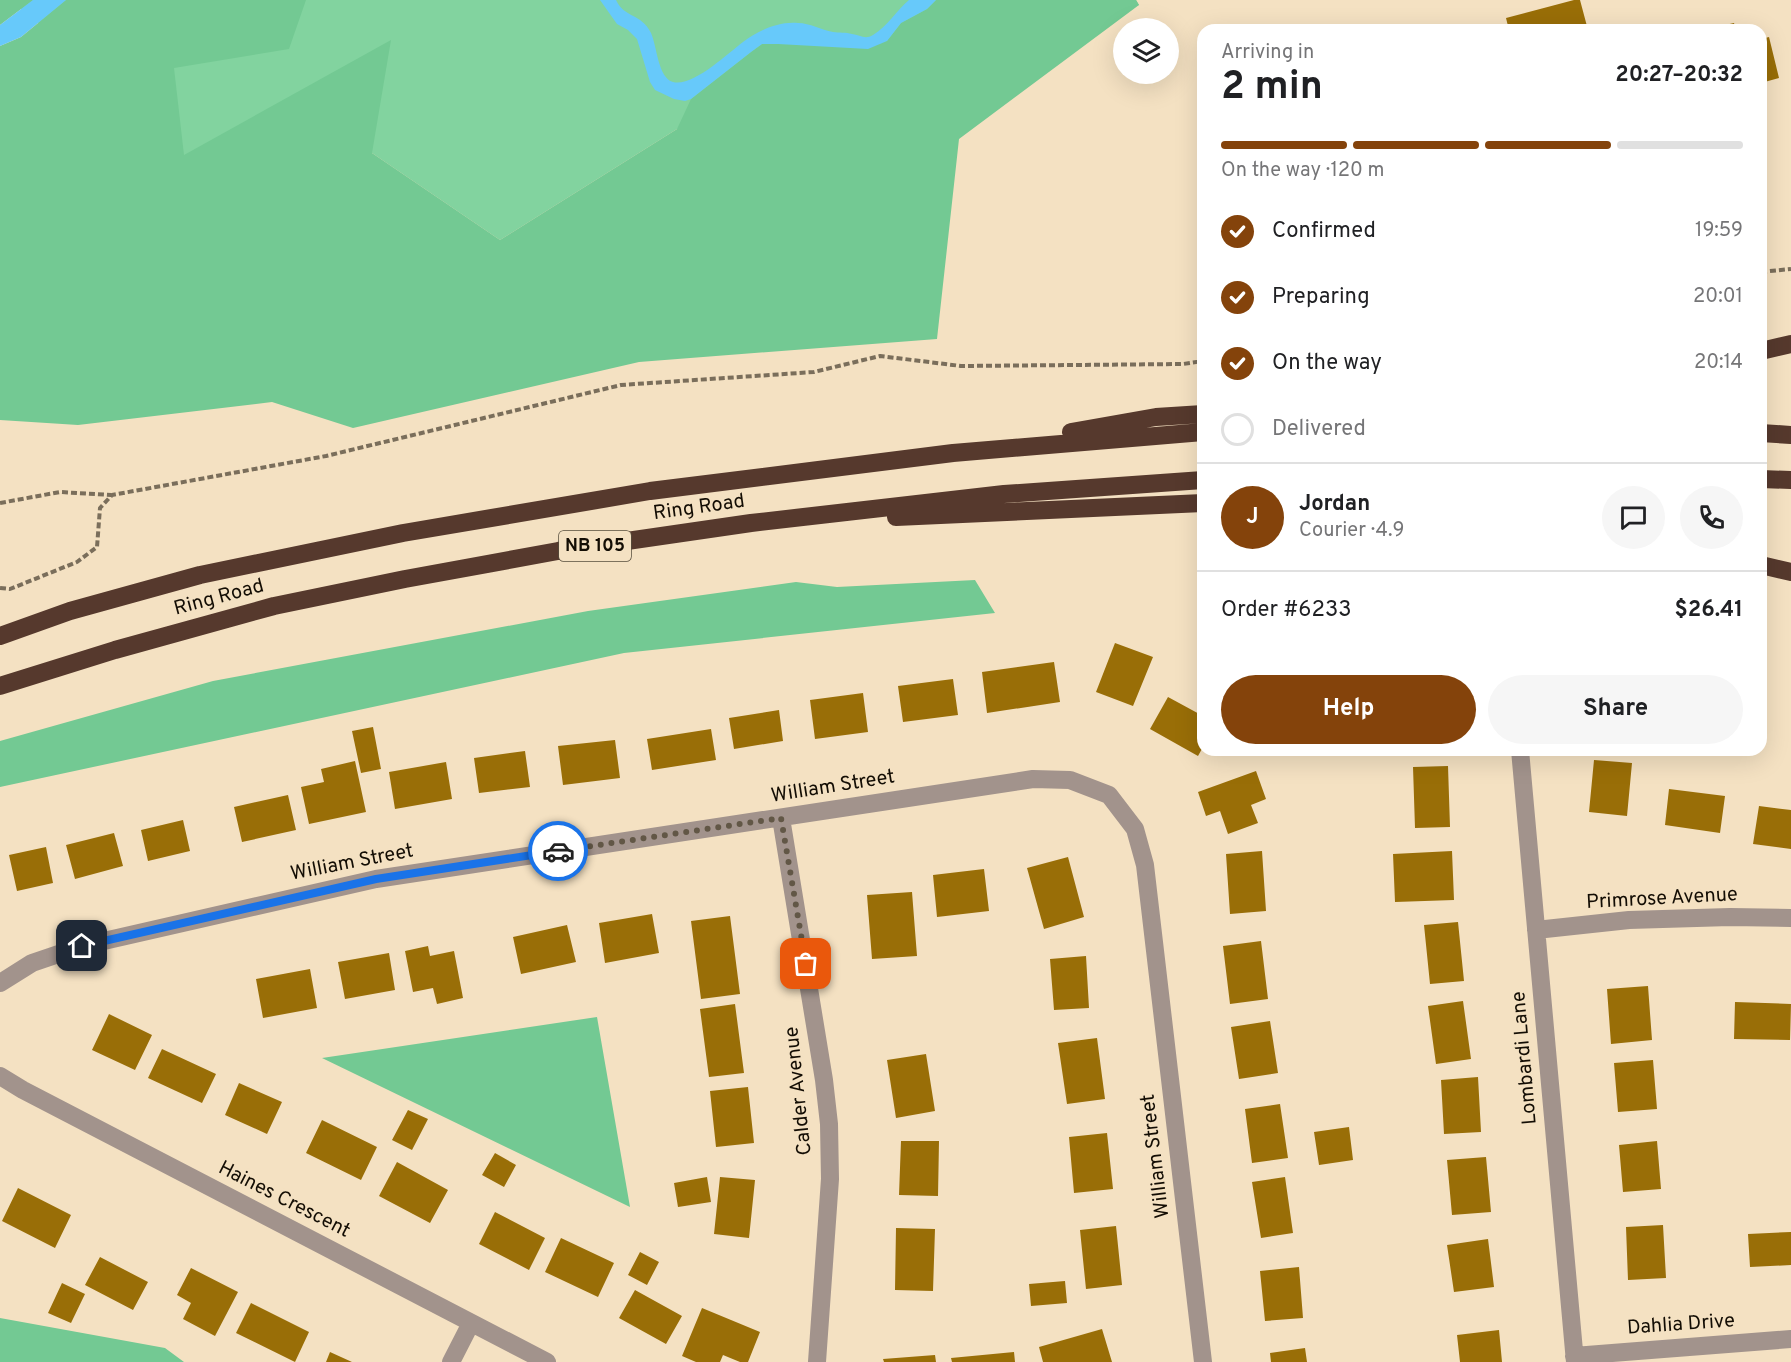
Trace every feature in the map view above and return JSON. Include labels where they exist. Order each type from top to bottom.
[{"type":"highway","points":[[1767,350],[1791,344]]},
{"type":"highway","points":[[953,453],[1156,417],[1197,414]]},
{"type":"highway","name":"Ring Road","points":[[0,636],[70,611],[200,576],[403,533],[650,490],[953,453],[1197,433]]},
{"type":"highway","points":[[1767,433],[1791,435]]},
{"type":"highway","points":[[1767,479],[1791,480]]},
{"type":"highway","name":"Ring Road","points":[[0,686],[115,650],[274,606],[558,551],[751,523],[1004,494],[1197,480]]},
{"type":"highway","points":[[751,523],[1197,503]]},
{"type":"highway","points":[[1767,566],[1791,572]]},
{"type":"street","name":"Lombardi Lane","points":[[1521,756],[1574,1359]]},
{"type":"street","name":"William Street","points":[[0,983],[32,963],[82,946],[376,879],[1033,779],[1070,780],[1109,795],[1136,829],[1145,865],[1203,1362]]},
{"type":"street","name":"Calder Avenue","points":[[781,818],[824,1080],[829,1124],[830,1179],[816,1362]]},
{"type":"street","name":"Primrose Avenue","points":[[1536,930],[1629,920],[1791,918]]},
{"type":"street","name":"Haines Crescent","points":[[0,1076],[547,1362]]},
{"type":"street","points":[[451,1362],[471,1323]]},
{"type":"street","name":"Dahlia Drive","points":[[1574,1359],[1791,1339]]},
{"type":"path","points":[[1767,271],[1791,269]]},
{"type":"path","points":[[0,503],[60,492],[112,495],[326,456],[621,386],[814,372],[880,356],[961,366],[1183,364],[1197,362]]},
{"type":"path","points":[[0,588],[10,589],[77,562],[97,547],[100,508],[112,495]]},
{"type":"green space","points":[[0,0],[33,0],[0,25]]},
{"type":"green space","points":[[66,0],[306,0],[289,49],[174,68],[184,155],[391,40],[372,153],[500,240],[677,129],[691,99],[762,44],[887,41],[901,23],[927,9],[936,0],[1136,0],[1139,5],[1122,18],[1113,18],[1113,24],[959,139],[937,339],[639,362],[353,428],[272,402],[78,425],[0,420],[0,46],[21,37]]},
{"type":"green space","points":[[1136,0],[1139,5],[677,129],[500,240],[372,153],[183,155],[95,69],[11,1]]},
{"type":"green space","points":[[975,580],[995,613],[624,653],[0,787],[0,741],[213,681],[588,611],[796,582],[837,587]]},
{"type":"green space","points":[[597,1017],[630,1207],[322,1058]]},
{"type":"green space","points":[[0,1318],[165,1348],[184,1362],[0,1362]]},
{"type":"water","points":[[33,0],[66,0],[21,37],[0,46],[0,25]]},
{"type":"water","points":[[600,0],[616,0],[623,10],[647,27],[664,74],[673,82],[681,82],[700,75],[749,38],[776,25],[802,23],[833,32],[867,37],[883,28],[909,0],[936,0],[927,9],[901,23],[887,41],[868,49],[762,44],[691,99],[685,101],[674,99],[655,90],[650,82],[637,39],[617,24]]},
{"type":"building","points":[[1580,0],[1586,24],[1508,24],[1506,18]]},
{"type":"building","points":[[1769,37],[1779,78],[1767,81],[1767,38]]},
{"type":"building","points":[[1115,643],[1153,657],[1133,706],[1096,692]]},
{"type":"building","points":[[1054,662],[1060,702],[987,713],[982,672]]},
{"type":"building","points":[[953,679],[958,715],[903,722],[898,686]]},
{"type":"building","points":[[863,693],[868,732],[815,739],[810,700]]},
{"type":"building","points":[[1168,697],[1197,713],[1197,755],[1150,729]]},
{"type":"building","points":[[779,710],[783,741],[734,749],[729,718]]},
{"type":"building","points":[[373,727],[381,769],[361,773],[352,731]]},
{"type":"building","points":[[711,729],[716,760],[652,770],[647,739]]},
{"type":"building","points":[[615,740],[620,778],[563,785],[558,746]]},
{"type":"building","points":[[525,751],[530,787],[479,793],[474,758]]},
{"type":"building","points":[[1594,760],[1632,763],[1627,816],[1589,812]]},
{"type":"building","points":[[355,761],[366,812],[309,824],[301,787],[324,782],[321,769]]},
{"type":"building","points":[[446,762],[452,799],[395,809],[389,772]]},
{"type":"building","points":[[1448,766],[1450,827],[1415,828],[1413,767]]},
{"type":"building","points":[[1256,771],[1266,799],[1251,805],[1258,823],[1228,834],[1220,811],[1206,816],[1198,792]]},
{"type":"building","points":[[1669,789],[1725,796],[1720,833],[1665,825]]},
{"type":"building","points":[[288,795],[296,830],[242,842],[234,807]]},
{"type":"building","points":[[1759,806],[1791,810],[1791,849],[1753,844]]},
{"type":"building","points":[[183,820],[190,851],[148,861],[141,830]]},
{"type":"building","points":[[114,833],[123,866],[75,879],[66,845]]},
{"type":"building","points":[[46,847],[53,883],[17,891],[9,855]]},
{"type":"building","points":[[1262,851],[1266,911],[1230,914],[1226,854]]},
{"type":"building","points":[[1452,851],[1454,900],[1395,902],[1393,854]]},
{"type":"building","points":[[1068,857],[1084,917],[1044,929],[1027,868]]},
{"type":"building","points":[[984,869],[989,911],[937,917],[933,875]]},
{"type":"building","points":[[912,892],[917,956],[872,959],[867,895]]},
{"type":"building","points":[[652,914],[659,953],[605,963],[599,923]]},
{"type":"building","points":[[730,916],[740,994],[701,999],[691,921]]},
{"type":"building","points":[[1458,922],[1464,981],[1430,984],[1424,925]]},
{"type":"building","points":[[567,925],[576,962],[521,974],[513,937]]},
{"type":"building","points":[[1261,941],[1268,999],[1230,1004],[1223,946]]},
{"type":"building","points":[[428,946],[430,956],[454,951],[463,998],[437,1004],[433,988],[413,992],[405,951]]},
{"type":"building","points":[[389,953],[395,990],[345,999],[338,962]]},
{"type":"building","points":[[1086,956],[1089,1008],[1054,1010],[1050,959]]},
{"type":"building","points":[[310,969],[317,1008],[263,1018],[256,979]]},
{"type":"building","points":[[1648,986],[1652,1040],[1611,1044],[1607,989]]},
{"type":"building","points":[[1463,1001],[1471,1059],[1436,1064],[1428,1006]]},
{"type":"building","points":[[1735,1002],[1791,1004],[1790,1040],[1734,1039]]},
{"type":"building","points":[[735,1004],[744,1073],[709,1077],[700,1009]]},
{"type":"building","points":[[109,1014],[152,1035],[135,1070],[92,1050]]},
{"type":"building","points":[[1270,1021],[1278,1073],[1239,1079],[1231,1027]]},
{"type":"building","points":[[1097,1038],[1105,1099],[1067,1104],[1058,1043]]},
{"type":"building","points":[[162,1049],[216,1074],[202,1103],[148,1078]]},
{"type":"building","points":[[926,1054],[935,1111],[896,1118],[887,1060]]},
{"type":"building","points":[[1653,1060],[1657,1109],[1618,1112],[1614,1063]]},
{"type":"building","points":[[1478,1077],[1481,1132],[1444,1134],[1441,1080]]},
{"type":"building","points":[[239,1083],[282,1102],[267,1134],[225,1115]]},
{"type":"building","points":[[748,1087],[754,1143],[716,1147],[710,1091]]},
{"type":"building","points":[[1280,1104],[1288,1158],[1252,1163],[1245,1109]]},
{"type":"building","points":[[408,1110],[428,1119],[412,1150],[392,1140]]},
{"type":"building","points":[[322,1120],[377,1147],[361,1180],[306,1153]]},
{"type":"building","points":[[1349,1127],[1353,1160],[1319,1165],[1314,1132]]},
{"type":"building","points":[[1107,1133],[1113,1189],[1074,1193],[1069,1137]]},
{"type":"building","points":[[901,1141],[939,1141],[938,1196],[899,1195]]},
{"type":"building","points":[[1657,1141],[1661,1189],[1623,1192],[1619,1145]]},
{"type":"building","points":[[495,1153],[516,1165],[504,1187],[482,1175]]},
{"type":"building","points":[[1486,1157],[1491,1212],[1452,1215],[1447,1160]]},
{"type":"building","points":[[397,1162],[448,1190],[430,1223],[379,1196]]},
{"type":"building","points":[[707,1177],[711,1202],[678,1207],[674,1183]]},
{"type":"building","points":[[720,1177],[755,1180],[749,1238],[714,1234]]},
{"type":"building","points":[[1285,1177],[1293,1233],[1261,1238],[1252,1182]]},
{"type":"building","points":[[18,1188],[71,1215],[55,1248],[2,1221]]},
{"type":"building","points":[[495,1212],[545,1238],[529,1270],[479,1244]]},
{"type":"building","points":[[1663,1225],[1666,1278],[1628,1280],[1626,1227]]},
{"type":"building","points":[[1116,1226],[1122,1285],[1086,1289],[1080,1230]]},
{"type":"building","points":[[896,1228],[935,1229],[933,1291],[895,1290]]},
{"type":"building","points":[[1791,1232],[1791,1265],[1750,1267],[1748,1234]]},
{"type":"building","points":[[561,1238],[614,1263],[598,1297],[545,1272]]},
{"type":"building","points":[[1488,1239],[1494,1287],[1454,1292],[1447,1245]]},
{"type":"building","points":[[640,1252],[659,1262],[647,1285],[628,1275]]},
{"type":"building","points":[[100,1257],[148,1282],[133,1310],[85,1285]]},
{"type":"building","points":[[1299,1267],[1303,1318],[1265,1321],[1260,1271]]},
{"type":"building","points":[[191,1268],[238,1292],[215,1336],[183,1319],[191,1303],[177,1295]]},
{"type":"building","points":[[1065,1281],[1067,1303],[1031,1306],[1029,1284]]},
{"type":"building","points":[[62,1283],[85,1294],[71,1323],[48,1313]]},
{"type":"building","points":[[635,1290],[682,1316],[666,1344],[619,1318]]},
{"type":"building","points":[[251,1303],[309,1332],[295,1362],[236,1333]]},
{"type":"building","points":[[702,1308],[760,1332],[748,1362],[740,1362],[723,1355],[720,1362],[696,1362],[682,1356]]},
{"type":"building","points":[[1102,1329],[1112,1362],[1043,1362],[1039,1347]]},
{"type":"building","points":[[1499,1330],[1502,1362],[1460,1362],[1457,1335]]},
{"type":"building","points":[[1305,1348],[1307,1362],[1271,1362],[1270,1353]]},
{"type":"building","points":[[330,1352],[352,1362],[326,1362]]},
{"type":"building","points":[[1014,1352],[1015,1362],[952,1362],[951,1358]]},
{"type":"building","points":[[935,1355],[936,1362],[884,1362],[883,1359]]},
{"type":"way so far","points":[[558,851],[781,818],[806,964]]},
{"type":"route","points":[[82,946],[376,879],[558,851]]}]
